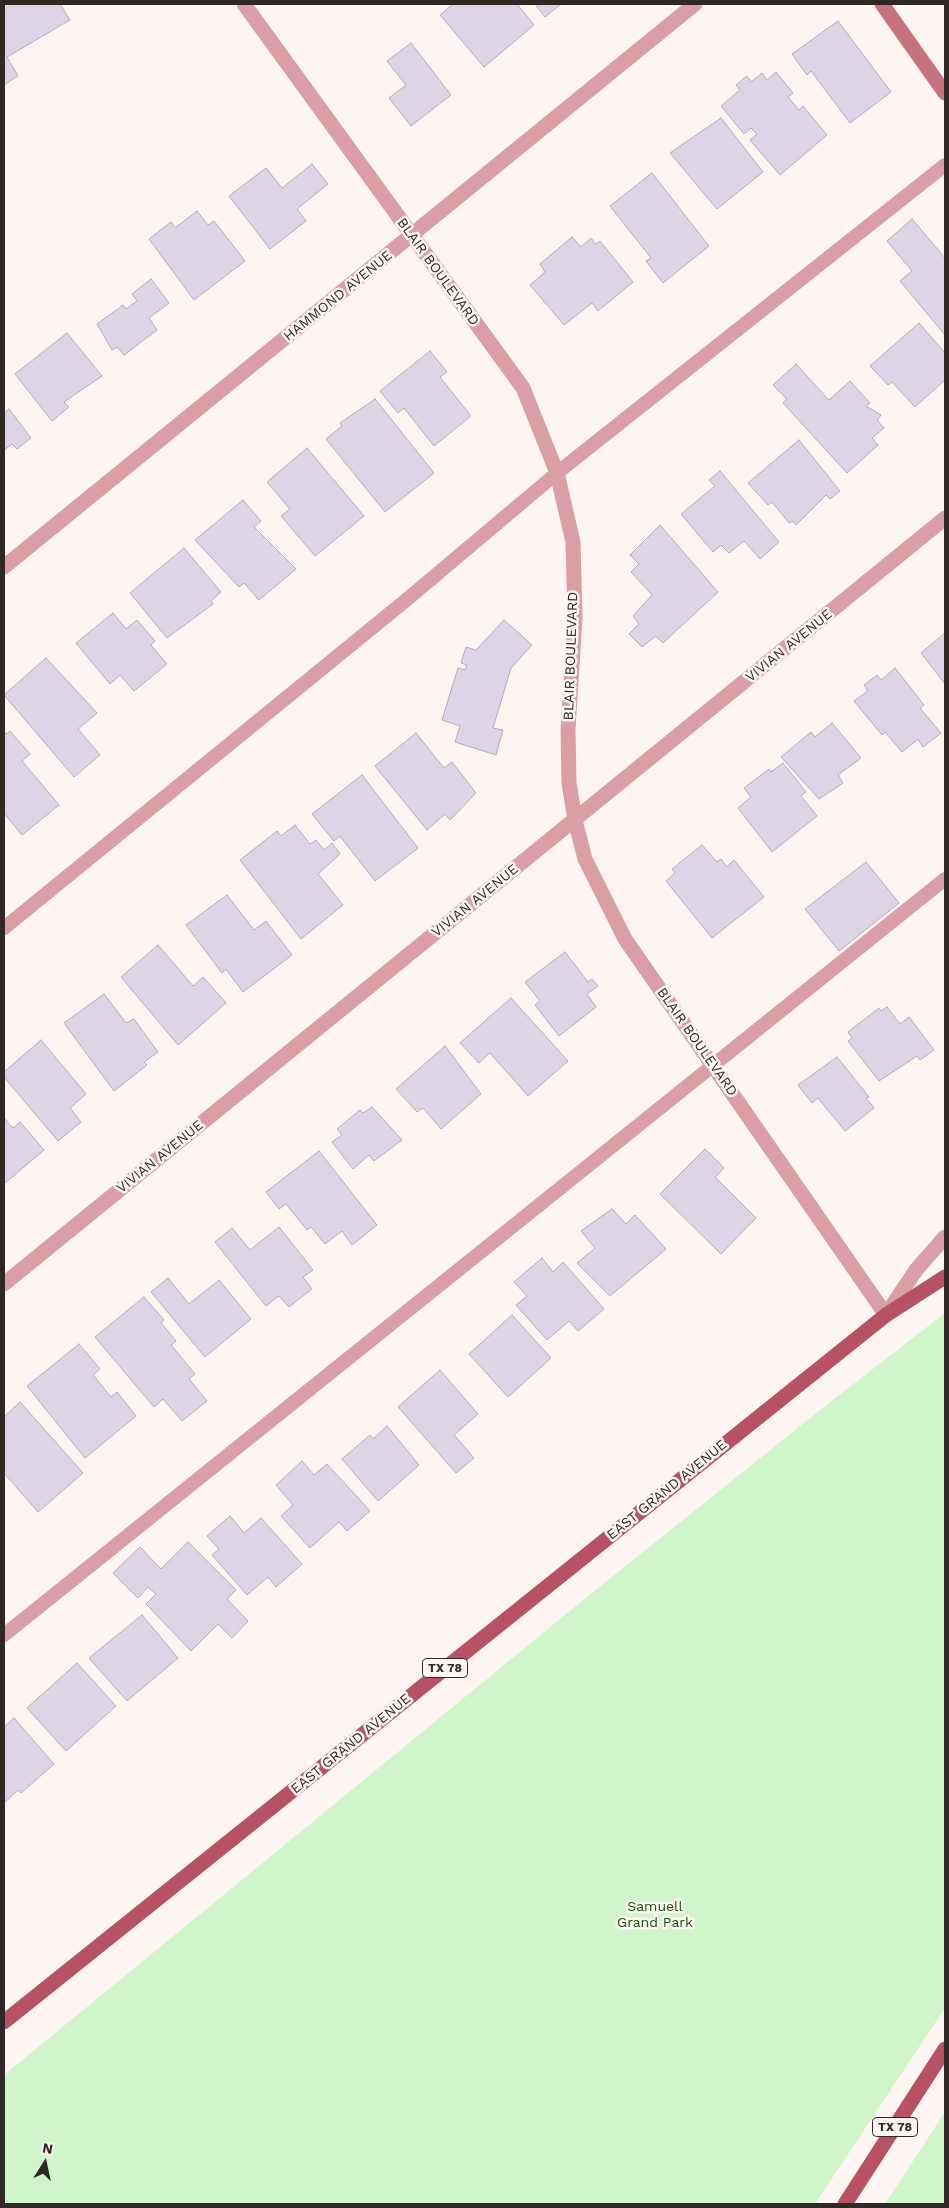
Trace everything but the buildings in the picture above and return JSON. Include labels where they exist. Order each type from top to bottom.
[{"type":"main road","name":"EAST GRAND AVENUE","points":[[4,2022],[886,1315],[945,1277]]},
{"type":"main road","name":"TX 78","points":[[845,2204],[945,2049]]},
{"type":"street","name":"BLAIR BOULEVARD","points":[[244,4],[523,388],[557,473],[573,542],[575,618],[568,729],[569,783],[575,820],[585,859],[625,939],[886,1315]]},
{"type":"street","name":"HAMMOND AVENUE","points":[[4,567],[695,4]]},
{"type":"street","points":[[882,4],[945,93]]},
{"type":"street","name":"VIVIAN AVENUE","points":[[4,1284],[945,518]]},
{"type":"street","name":"EAST GRAND AVENUE","points":[[886,1315],[916,1270],[945,1237]]},
{"type":"lane","points":[[4,928],[405,601],[557,473],[945,164]]},
{"type":"lane","points":[[4,1635],[945,879]]},
{"type":"green space","name":"Samuell Grand Park","points":[[945,1313],[945,2008],[815,2204],[4,2204],[4,2075],[582,1601],[820,1410]]},
{"type":"green space","points":[[945,2112],[945,2204],[885,2204]]}]
